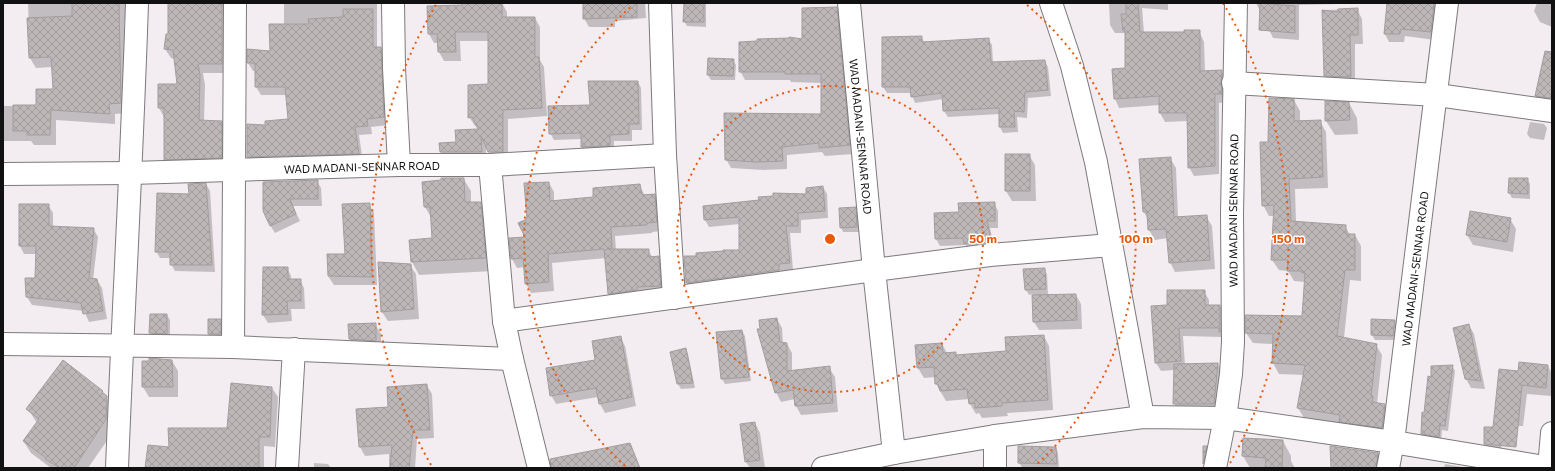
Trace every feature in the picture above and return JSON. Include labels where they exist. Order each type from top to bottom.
[{"type":"street","points":[[117,468],[138,3]]},
{"type":"street","points":[[233,347],[235,3]]},
{"type":"street","points":[[393,3],[394,68],[399,165]]},
{"type":"street","points":[[660,3],[665,155],[674,298]]},
{"type":"street","name":"WAD MADANI-SENNAR ROAD","points":[[849,3],[874,270],[894,453]]},
{"type":"street","points":[[1051,3],[1072,66],[1096,162],[1143,417]]},
{"type":"street","name":"WAD MADANI SENNAR ROAD","points":[[1225,418],[1231,374],[1233,342],[1233,83],[1236,3]]},
{"type":"street","name":"WAD MADANI-SENNAR ROAD","points":[[1388,468],[1393,442],[1423,192],[1437,95],[1447,3]]},
{"type":"street","points":[[1233,83],[1437,95],[1552,111]]},
{"type":"street","name":"WAD MADANI-SENNAR ROAD","points":[[3,174],[131,173],[399,165],[490,165],[665,155]]},
{"type":"street","points":[[490,165],[504,321],[539,468]]},
{"type":"street","points":[[504,321],[990,255],[1111,245]]},
{"type":"street","points":[[3,344],[233,347],[512,359]]},
{"type":"street","points":[[286,468],[294,349]]},
{"type":"street","points":[[823,468],[894,453],[995,436],[1143,417],[1225,418],[1393,442],[1550,468],[1552,433]]},
{"type":"street","points":[[1215,468],[1225,418]]},
{"type":"street","points":[[995,436],[995,468]]},
{"type":"building","points":[[72,3],[119,3],[121,103],[109,104],[110,114],[51,110],[50,135],[27,135],[27,131],[13,131],[13,105],[36,105],[36,89],[53,89],[51,57],[29,58],[27,18],[72,16]]},
{"type":"building","points":[[168,3],[222,3],[222,64],[198,64],[200,75],[199,120],[222,121],[222,158],[164,160],[164,108],[158,108],[158,84],[177,84],[173,50],[164,49],[166,34],[168,34]]},
{"type":"building","points":[[462,3],[502,3],[502,17],[535,17],[535,57],[539,57],[542,108],[503,110],[503,152],[488,152],[481,136],[482,152],[440,152],[439,143],[456,142],[455,130],[478,129],[472,117],[468,118],[468,85],[488,84],[488,32],[455,32],[456,52],[438,52],[437,34],[428,34],[427,6],[462,5]]},
{"type":"building","points":[[583,3],[637,3],[637,17],[583,19]]},
{"type":"building","points":[[684,3],[704,3],[704,22],[683,22]]},
{"type":"building","points":[[1126,3],[1138,3],[1140,32],[1184,32],[1184,30],[1200,30],[1200,71],[1222,70],[1222,94],[1215,94],[1215,166],[1188,168],[1187,113],[1159,113],[1159,96],[1114,99],[1112,69],[1125,68],[1125,31],[1123,31],[1121,14],[1126,14]]},
{"type":"building","points":[[1260,3],[1295,6],[1295,33],[1259,30]]},
{"type":"building","points":[[1387,3],[1434,3],[1431,32],[1401,29],[1400,34],[1384,34]]},
{"type":"building","points":[[837,7],[850,145],[819,148],[819,143],[782,147],[783,161],[757,162],[725,160],[724,113],[821,114],[821,74],[739,72],[739,42],[789,37],[802,39],[802,8]]},
{"type":"building","points":[[1358,8],[1358,35],[1350,35],[1351,77],[1324,76],[1322,10],[1338,12],[1338,9]]},
{"type":"building","points":[[343,9],[373,9],[373,47],[381,47],[384,117],[367,119],[368,126],[355,127],[359,154],[247,157],[247,124],[265,125],[265,121],[288,119],[285,87],[255,87],[255,63],[247,63],[247,49],[270,51],[269,24],[309,24],[308,19],[343,17]]},
{"type":"building","points":[[922,36],[922,42],[989,38],[991,62],[1045,60],[1048,90],[1025,92],[1024,112],[1014,111],[1015,127],[999,127],[999,108],[943,111],[942,93],[911,97],[910,87],[882,87],[882,37]]},
{"type":"building","points":[[1545,51],[1552,52],[1552,90],[1550,98],[1535,96]]},
{"type":"building","points":[[708,58],[734,59],[733,76],[707,75]]},
{"type":"building","points":[[588,81],[638,81],[639,124],[629,124],[629,134],[610,135],[610,146],[581,147],[581,133],[549,134],[548,106],[590,105]]},
{"type":"building","points":[[1269,98],[1294,99],[1294,121],[1321,120],[1323,177],[1289,179],[1291,221],[1346,225],[1346,234],[1355,234],[1355,270],[1345,270],[1337,336],[1377,344],[1371,396],[1373,396],[1372,402],[1385,404],[1382,428],[1339,422],[1340,415],[1297,408],[1305,365],[1272,363],[1273,334],[1245,333],[1245,315],[1302,316],[1305,273],[1302,273],[1302,271],[1287,271],[1288,260],[1271,260],[1274,205],[1262,206],[1260,142],[1268,142]]},
{"type":"building","points":[[1325,101],[1349,102],[1350,120],[1325,121]]},
{"type":"building","points":[[1005,154],[1030,154],[1030,191],[1005,191]]},
{"type":"building","points":[[1171,157],[1174,217],[1207,215],[1210,260],[1169,263],[1166,229],[1148,230],[1147,212],[1143,212],[1139,159]]},
{"type":"building","points":[[441,178],[464,178],[465,202],[481,202],[486,258],[411,262],[409,240],[432,238],[430,207],[424,207],[422,182],[441,180]]},
{"type":"building","points":[[1509,178],[1528,178],[1528,194],[1508,193]]},
{"type":"building","points":[[318,180],[318,199],[290,199],[296,214],[270,226],[263,211],[263,182]]},
{"type":"building","points":[[549,182],[550,201],[593,197],[593,188],[640,184],[642,195],[655,194],[657,222],[647,223],[647,225],[611,227],[612,248],[607,249],[649,249],[649,257],[659,256],[661,286],[637,287],[637,290],[608,294],[604,249],[548,254],[549,282],[525,284],[523,258],[511,259],[509,238],[525,237],[518,223],[527,219],[524,183]]},
{"type":"building","points":[[206,183],[212,265],[170,265],[170,252],[155,252],[157,193],[189,194],[188,184]]},
{"type":"building","points":[[823,186],[825,211],[798,213],[798,226],[786,226],[790,263],[779,264],[779,270],[686,283],[684,256],[696,256],[696,253],[723,250],[739,250],[739,217],[704,220],[703,206],[759,200],[758,197],[773,196],[773,193],[806,194],[806,188]]},
{"type":"building","points":[[995,202],[995,221],[987,221],[991,239],[964,244],[963,238],[935,239],[934,213],[959,212],[958,203]]},
{"type":"building","points":[[370,203],[372,277],[328,276],[327,254],[345,254],[342,204]]},
{"type":"building","points":[[19,204],[49,204],[49,226],[94,228],[89,278],[97,279],[103,311],[83,314],[81,303],[26,297],[25,278],[35,278],[36,246],[19,246]]},
{"type":"building","points":[[856,207],[857,227],[840,228],[839,208]]},
{"type":"building","points":[[1470,211],[1511,218],[1507,242],[1466,235]]},
{"type":"building","points":[[378,262],[411,264],[414,309],[381,312]]},
{"type":"building","points":[[263,267],[288,267],[288,279],[301,279],[301,301],[287,301],[288,314],[262,315]]},
{"type":"building","points":[[1045,268],[1046,289],[1025,290],[1023,269]]},
{"type":"building","points":[[1167,290],[1205,290],[1205,305],[1220,305],[1220,332],[1219,328],[1179,328],[1181,361],[1155,363],[1151,306],[1167,305]]},
{"type":"building","points":[[1076,294],[1077,320],[1033,322],[1032,295]]},
{"type":"building","points":[[150,314],[167,314],[167,334],[149,333]]},
{"type":"building","points":[[777,318],[780,342],[787,343],[787,371],[830,366],[833,403],[795,406],[793,390],[775,393],[757,329],[760,329],[759,320]]},
{"type":"building","points":[[208,319],[221,319],[221,334],[208,334]]},
{"type":"building","points":[[1371,319],[1395,320],[1393,336],[1371,335]]},
{"type":"building","points":[[376,323],[376,341],[349,339],[348,324]]},
{"type":"building","points":[[1469,324],[1481,381],[1465,379],[1453,328]]},
{"type":"building","points":[[742,330],[749,377],[721,379],[716,332]]},
{"type":"building","points":[[1044,335],[1048,400],[1002,403],[1002,406],[975,408],[975,403],[969,404],[967,389],[940,391],[938,384],[935,384],[934,367],[917,368],[915,345],[942,343],[943,353],[956,352],[956,355],[1006,351],[1005,337]]},
{"type":"building","points":[[621,336],[632,397],[599,404],[596,388],[550,396],[546,368],[595,360],[592,341]]},
{"type":"building","points":[[686,348],[693,383],[677,384],[670,352]]},
{"type":"building","points":[[149,358],[172,360],[173,387],[142,387],[142,361],[149,361]]},
{"type":"building","points":[[63,360],[103,391],[102,392],[107,396],[106,419],[74,468],[60,468],[45,459],[46,458],[23,441],[39,419],[26,409]]},
{"type":"building","points":[[1519,362],[1548,365],[1546,388],[1522,385],[1516,447],[1484,444],[1484,427],[1493,427],[1499,369],[1518,371]]},
{"type":"building","points":[[1218,363],[1214,404],[1173,404],[1174,364]]},
{"type":"building","points":[[1453,365],[1445,426],[1440,425],[1439,437],[1421,434],[1422,412],[1424,413],[1428,376],[1431,377],[1431,366]]},
{"type":"building","points":[[231,383],[272,387],[270,437],[259,437],[259,468],[145,468],[148,445],[169,447],[168,428],[227,428]]},
{"type":"building","points":[[427,384],[430,430],[413,430],[409,468],[390,468],[392,445],[359,447],[356,409],[388,407],[387,387]]},
{"type":"building","points":[[755,422],[760,460],[745,462],[740,424]]},
{"type":"building","points":[[1243,438],[1283,440],[1282,468],[1265,468],[1266,458],[1242,456]]},
{"type":"building","points":[[630,443],[640,468],[551,468],[550,459]]},
{"type":"building","points":[[1018,446],[1056,447],[1057,464],[1018,463]]},
{"type":"building","points":[[1203,446],[1207,446],[1203,464]]},
{"type":"building","points":[[1330,446],[1378,453],[1376,468],[1331,468]]}]
